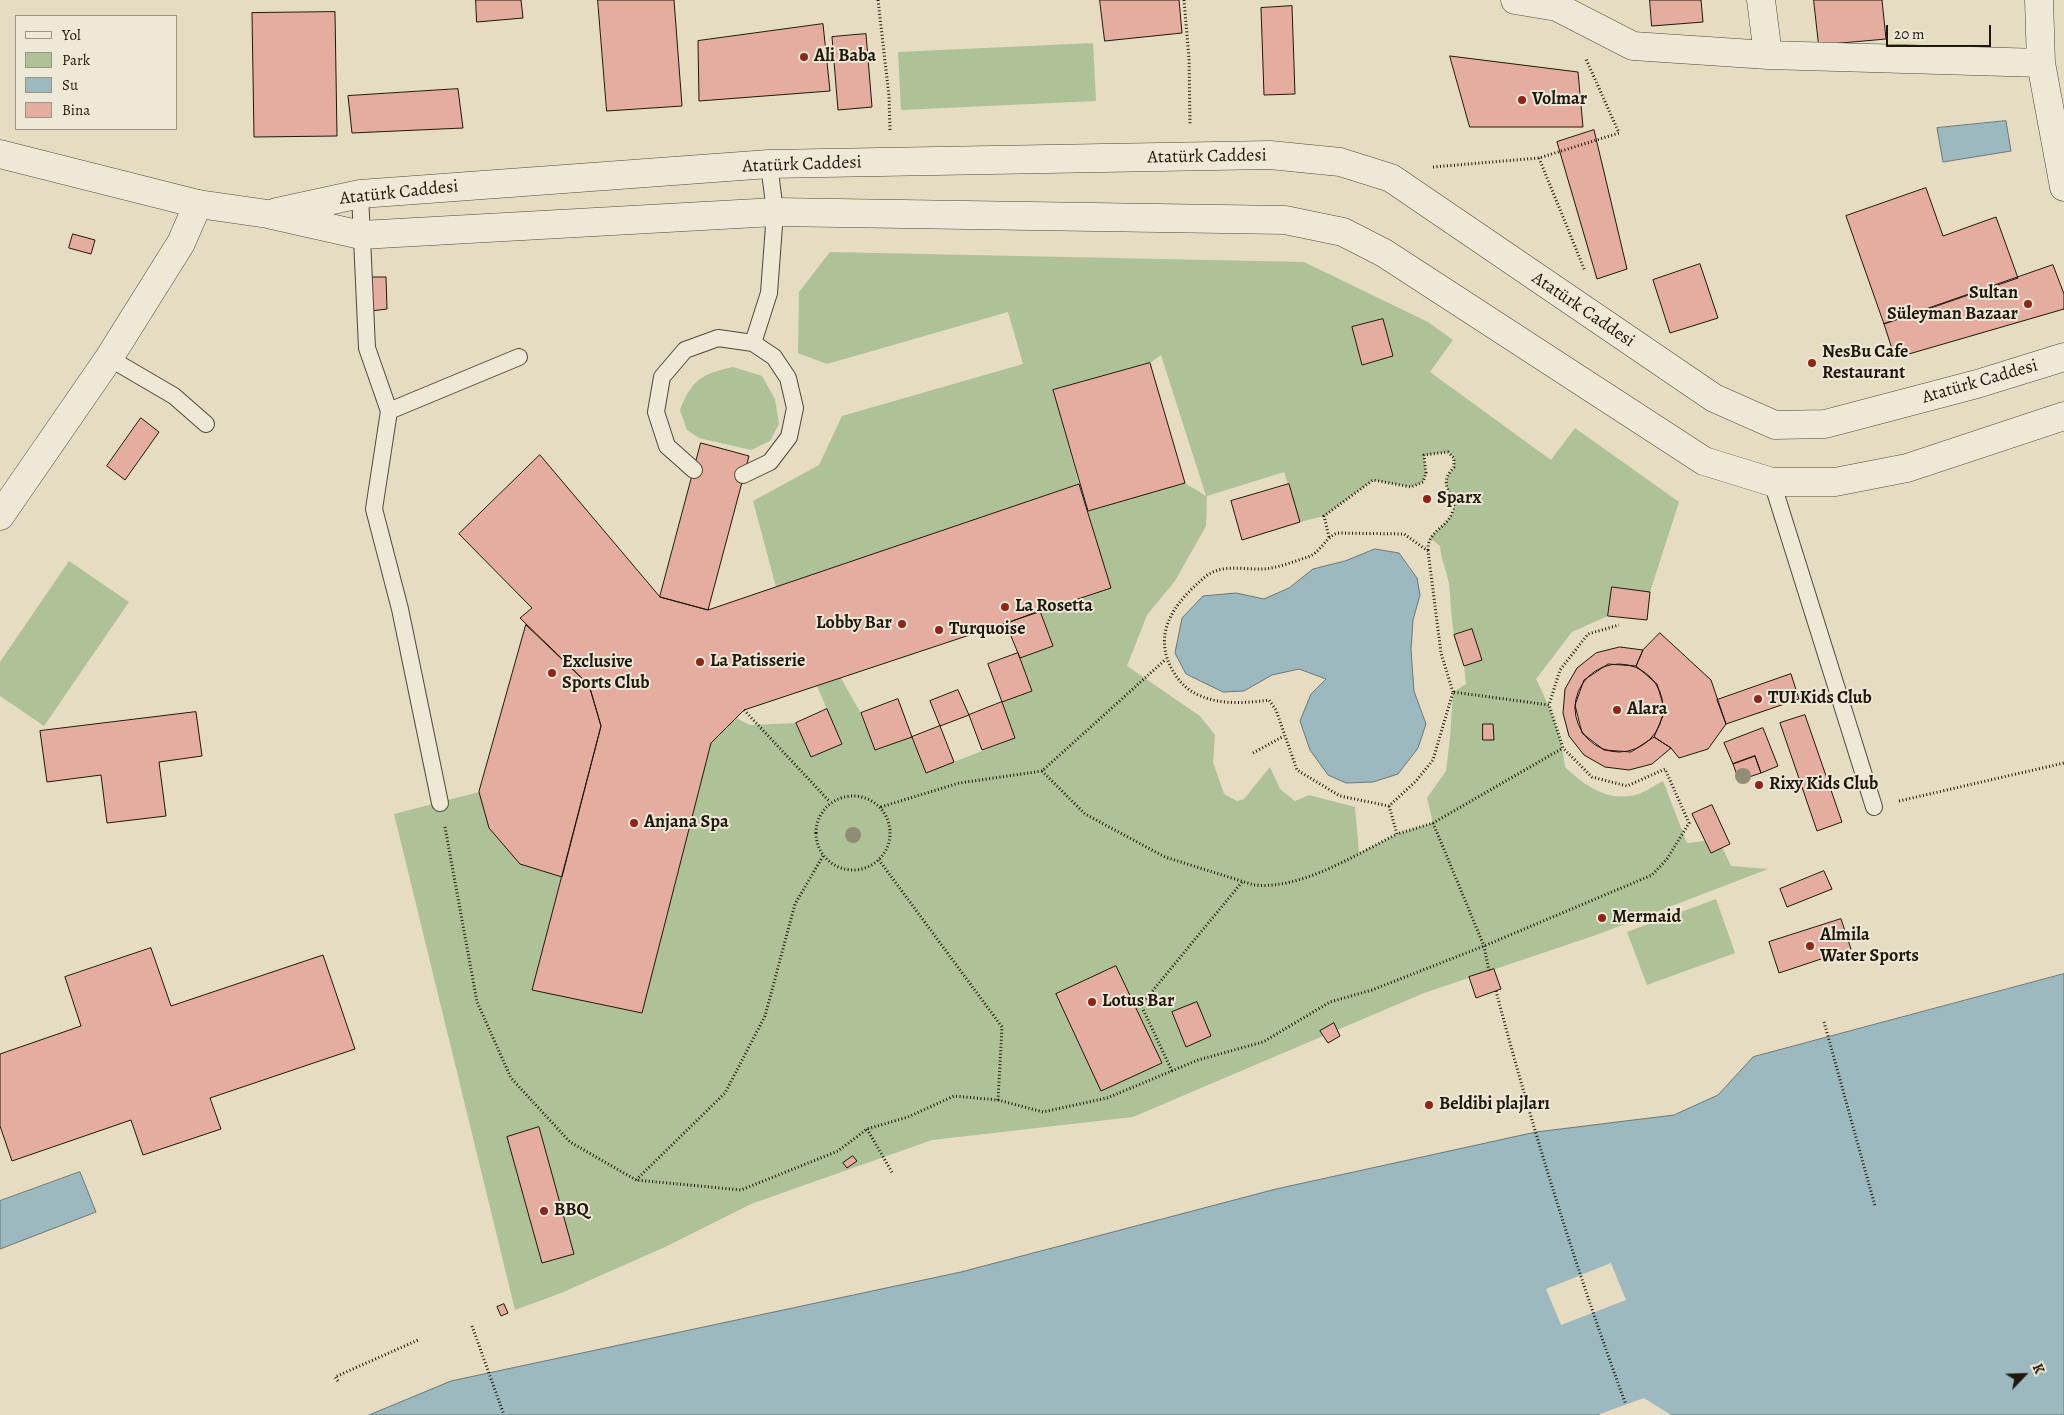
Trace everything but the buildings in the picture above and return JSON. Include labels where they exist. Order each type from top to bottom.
[{"type":"street","points":[[1515,0],[1557,7],[1633,46],[1768,56],[2041,63]]},
{"type":"street","points":[[1761,0],[1768,56]]},
{"type":"street","points":[[2039,0],[2041,63],[2056,98],[2064,187]]},
{"type":"street","name":"Atatürk Caddesi","points":[[0,154],[198,204],[268,214],[361,235],[775,212],[1285,220],[1343,232],[1384,253],[1704,461],[1772,482],[1834,482],[1907,468],[2064,416]]},
{"type":"street","name":"Atatürk Caddesi","points":[[268,214],[360,194],[769,164],[1270,155],[1340,162],[1391,178],[1714,398],[1775,425],[1826,424],[1978,384],[2064,357]]},
{"type":"street","points":[[0,516],[110,358],[181,243],[198,204]]},
{"type":"lane","points":[[753,343],[769,294],[775,212],[769,164]]},
{"type":"lane","points":[[360,194],[367,348],[389,411],[374,509],[400,609],[440,803]]},
{"type":"lane","points":[[694,470],[667,446],[656,412],[662,377],[685,350],[718,338],[753,343],[774,357],[788,378],[795,408],[788,437],[770,462],[743,476]]},
{"type":"lane","points":[[389,411],[519,357]]},
{"type":"lane","points":[[110,358],[174,396],[206,424]]},
{"type":"lane","points":[[1772,482],[1874,807]]},
{"type":"path","points":[[878,0],[890,130]]},
{"type":"path","points":[[1184,0],[1189,58],[1190,127]]},
{"type":"path","points":[[1424,168],[1539,158],[1619,133],[1584,54]]},
{"type":"path","points":[[1539,158],[1586,272]]},
{"type":"path","points":[[1329,537],[1324,516],[1373,480],[1411,487],[1423,482],[1426,473],[1424,455],[1448,452],[1454,458],[1454,467],[1447,476],[1446,486],[1454,504],[1452,514],[1430,538],[1428,551],[1441,653],[1453,692],[1432,760],[1416,781],[1389,806]]},
{"type":"path","points":[[1389,806],[1340,796],[1297,770],[1276,710],[1269,700],[1229,702],[1201,696],[1180,684],[1166,660],[1163,637],[1176,606],[1206,575],[1228,568],[1265,569],[1312,556],[1329,537],[1337,533],[1404,534],[1428,551]]},
{"type":"path","points":[[440,803],[477,1002],[511,1078],[570,1142],[636,1180],[741,1190],[838,1152],[867,1129],[908,1117],[954,1096],[998,1100],[1043,1112],[1107,1098],[1198,1060],[1263,1042],[1330,1002],[1372,990],[1484,946],[1652,875],[1667,859],[1689,823],[1665,768],[1627,786],[1592,777],[1563,748],[1549,706],[1560,670],[1588,634],[1620,625]]},
{"type":"path","points":[[881,807],[959,783],[1042,771],[1166,660]]},
{"type":"path","points":[[1453,692],[1549,706]]},
{"type":"path","points":[[744,710],[830,802]]},
{"type":"path","points":[[1253,753],[1284,736]]},
{"type":"path","points":[[1042,771],[1085,814],[1165,857],[1242,882],[1269,887],[1298,881],[1397,834],[1433,824],[1563,748]]},
{"type":"path","points":[[1874,807],[2064,763]]},
{"type":"path","points":[[857,794],[881,807],[888,820],[890,834],[887,848],[879,860],[860,870],[840,868],[823,856],[815,838],[817,818],[830,802],[857,794]]},
{"type":"path","points":[[1389,806],[1397,834]]},
{"type":"path","points":[[1433,824],[1484,946],[1489,971]]},
{"type":"path","points":[[636,1180],[725,1093],[765,1016],[795,904],[823,856]]},
{"type":"path","points":[[879,860],[1002,1027],[998,1100]]},
{"type":"path","points":[[1172,1070],[1141,1005],[1242,882]]},
{"type":"path","points":[[1496,991],[1518,1073],[1580,1276],[1626,1405]]},
{"type":"path","points":[[1824,1022],[1875,1206]]},
{"type":"path","points":[[867,1129],[892,1174]]},
{"type":"path","points":[[472,1326],[504,1415]]},
{"type":"path","points":[[338,1381],[334,1376],[418,1340]]},
{"type":"green space","points":[[1093,43],[1096,101],[901,110],[898,52]]},
{"type":"green space","points":[[830,252],[1304,262],[1428,322],[1453,340],[1430,372],[1551,460],[1575,428],[1679,502],[1650,592],[1612,588],[1608,616],[1572,632],[1536,679],[1555,722],[1565,767],[1588,786],[1615,796],[1625,797],[1638,794],[1663,781],[1687,843],[1705,841],[1711,853],[1722,847],[1731,866],[1768,869],[1599,934],[1424,993],[1133,1117],[932,1140],[751,1204],[665,1247],[561,1293],[515,1310],[394,814],[479,792],[562,877],[532,990],[642,1013],[711,743],[736,718],[750,725],[796,723],[811,757],[842,744],[817,686],[841,678],[859,710],[875,750],[912,737],[926,773],[1015,738],[1002,702],[1032,691],[1020,658],[1053,646],[1040,611],[1105,590],[1088,511],[1185,483],[1206,496],[1161,355],[1150,363],[1053,390],[1079,484],[776,587],[753,501],[819,465],[842,416],[1023,364],[1008,312],[827,364],[798,353],[799,292]],"holes":[[[1383,319],[1393,356],[1362,365],[1352,327]],[[1448,452],[1454,458],[1454,467],[1447,481],[1447,487],[1454,507],[1450,517],[1430,538],[1440,546],[1449,584],[1454,635],[1472,629],[1482,660],[1464,666],[1466,684],[1453,692],[1446,771],[1427,798],[1433,823],[1397,834],[1359,853],[1355,807],[1309,795],[1295,801],[1280,789],[1270,767],[1244,799],[1237,801],[1224,794],[1213,762],[1215,735],[1200,716],[1127,666],[1147,615],[1175,581],[1206,526],[1207,496],[1284,472],[1300,522],[1324,516],[1373,480],[1411,487],[1423,482],[1426,473],[1424,455]]]},
{"type":"green space","points":[[733,367],[762,376],[775,399],[779,424],[770,441],[751,450],[699,438],[687,430],[680,410],[689,391],[699,379],[713,372]]},
{"type":"green space","points":[[69,561],[129,602],[44,726],[0,696],[0,662]]},
{"type":"green space","points":[[1716,899],[1735,953],[1647,985],[1627,932]]},
{"type":"water","points":[[2006,121],[2011,151],[1943,162],[1937,128]]},
{"type":"water","points":[[1375,549],[1399,553],[1417,578],[1420,595],[1413,620],[1411,650],[1414,691],[1426,724],[1418,748],[1398,774],[1373,782],[1346,783],[1328,775],[1310,750],[1300,721],[1311,694],[1326,679],[1299,669],[1272,675],[1244,691],[1223,692],[1186,674],[1175,653],[1182,618],[1203,596],[1236,593],[1264,599],[1289,588],[1313,569],[1345,561]]},
{"type":"water","points":[[2064,974],[2064,1415],[369,1415],[451,1381],[961,1272],[1276,1189],[1536,1132],[1674,1115],[1718,1095],[1753,1057]]},
{"type":"water","points":[[80,1172],[96,1212],[0,1249],[0,1201]]},
{"type":"pier","points":[[1611,1263],[1626,1300],[1561,1325],[1546,1289]]},
{"type":"pier","points":[[1644,1398],[1671,1415],[1599,1415],[1600,1414]]},
{"type":"place","name":"Ali Baba","points":[[804,57]]},
{"type":"place","name":"Volmar","points":[[1522,100]]},
{"type":"place","name":"Sultan Süleyman Bazaar","points":[[2028,304]]},
{"type":"place","name":"NesBu Cafe Restaurant","points":[[1812,363]]},
{"type":"place","name":"Sparx","points":[[1427,499]]},
{"type":"place","name":"La Rosetta","points":[[1005,607]]},
{"type":"place","name":"Lobby Bar","points":[[902,624]]},
{"type":"place","name":"Turquoise","points":[[939,630]]},
{"type":"place","name":"La Patisserie","points":[[700,662]]},
{"type":"place","name":"Exclusive Sports Club","points":[[552,673]]},
{"type":"place","name":"TUI Kids Club","points":[[1758,699]]},
{"type":"place","name":"Alara","points":[[1617,710]]},
{"type":"place","name":"Rixy Kids Club","points":[[1759,785]]},
{"type":"place","name":"Anjana Spa","points":[[634,823]]},
{"type":"place","name":"Mermaid","points":[[1602,918]]},
{"type":"place","name":"Almila Water Sports","points":[[1810,946]]},
{"type":"place","name":"Lotus Bar","points":[[1092,1002]]},
{"type":"place","name":"Beldibi plajları","points":[[1429,1105]]},
{"type":"place","name":"BBQ","points":[[544,1211]]}]
